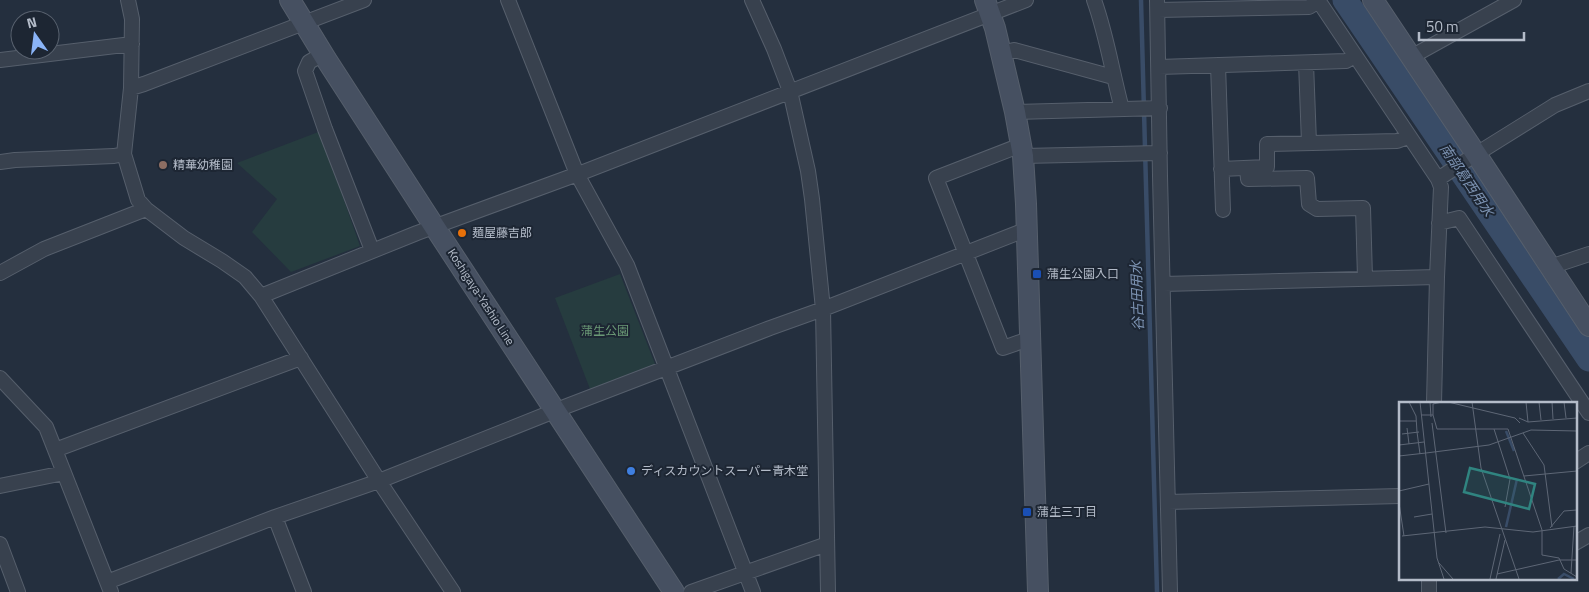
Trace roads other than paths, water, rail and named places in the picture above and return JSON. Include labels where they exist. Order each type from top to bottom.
[{"type":"street","points":[[128,0],[132,19],[131,88],[124,154],[138,200],[146,209],[184,238],[245,277],[261,296],[379,481],[453,592]]},
{"type":"street","name":"Koshigaya-Yashio Line","points":[[290,0],[434,226],[674,592]]},
{"type":"street","points":[[131,88],[364,0]]},
{"type":"street","points":[[508,0],[577,174],[627,265],[753,592]]},
{"type":"street","points":[[752,0],[790,91],[810,180],[824,309],[828,592]]},
{"type":"street","points":[[261,296],[372,250],[577,174],[790,91],[988,7],[1026,0]]},
{"type":"street","points":[[1094,0],[1111,60],[1113,77],[1122,109]]},
{"type":"street","points":[[1373,0],[1473,156],[1589,326]]},
{"type":"street","points":[[1411,58],[1514,0]]},
{"type":"street","points":[[1170,592],[1158,5],[1309,7],[1318,1],[1408,137],[1440,178],[1434,402]]},
{"type":"street","points":[[988,7],[1016,112],[1022,150],[1027,232],[1038,592]]},
{"type":"street","points":[[0,60],[132,44]]},
{"type":"street","points":[[1000,52],[1014,50],[1113,77]]},
{"type":"street","points":[[323,54],[308,62],[305,71],[325,129],[372,250]]},
{"type":"street","points":[[1160,67],[1346,61],[1355,56]]},
{"type":"street","points":[[1306,63],[1309,143]]},
{"type":"street","points":[[1218,65],[1223,210]]},
{"type":"street","points":[[1440,178],[1555,105],[1589,91]]},
{"type":"street","points":[[1016,112],[1160,108]]},
{"type":"street","points":[[1221,168],[1267,167],[1267,144],[1397,141],[1408,137]]},
{"type":"street","points":[[1030,340],[1003,348],[936,178],[1022,150],[1160,153]]},
{"type":"street","points":[[0,162],[124,154]]},
{"type":"street","points":[[1247,168],[1248,179],[1307,178],[1309,204],[1317,209],[1363,208],[1365,278]]},
{"type":"street","points":[[0,273],[44,249],[146,209]]},
{"type":"street","points":[[1439,223],[1459,218],[1589,413]]},
{"type":"street","points":[[0,378],[46,427],[109,587],[275,517],[379,481],[555,410],[824,309],[1020,232],[1027,232]]},
{"type":"street","points":[[1550,268],[1589,254]]},
{"type":"street","points":[[1163,284],[1437,277]]},
{"type":"street","points":[[55,450],[301,358]]},
{"type":"street","points":[[1576,461],[1589,453]]},
{"type":"street","points":[[0,486],[64,473]]},
{"type":"street","points":[[1168,502],[1399,496]]},
{"type":"street","points":[[275,517],[304,592]]},
{"type":"street","points":[[1576,542],[1589,534]]},
{"type":"street","points":[[0,544],[18,592]]},
{"type":"street","points":[[691,592],[826,544]]},
{"type":"waterway","name":"谷古田用水","points":[[1141,0],[1157,592]]},
{"type":"waterway","name":"南部葛西用水","points":[[1345,0],[1589,359]]},
{"type":"place","name":"精華幼稚園","points":[[163,165]]},
{"type":"place","name":"麺屋藤吉郎","points":[[462,233]]},
{"type":"place","name":"蒲生公園入口","points":[[1037,274]]},
{"type":"place","name":"ディスカウントスーパー青木堂","points":[[631,471]]},
{"type":"place","name":"蒲生三丁目","points":[[1027,512]]},
{"type":"park label","name":"蒲生公園","points":[[605,331]]}]
